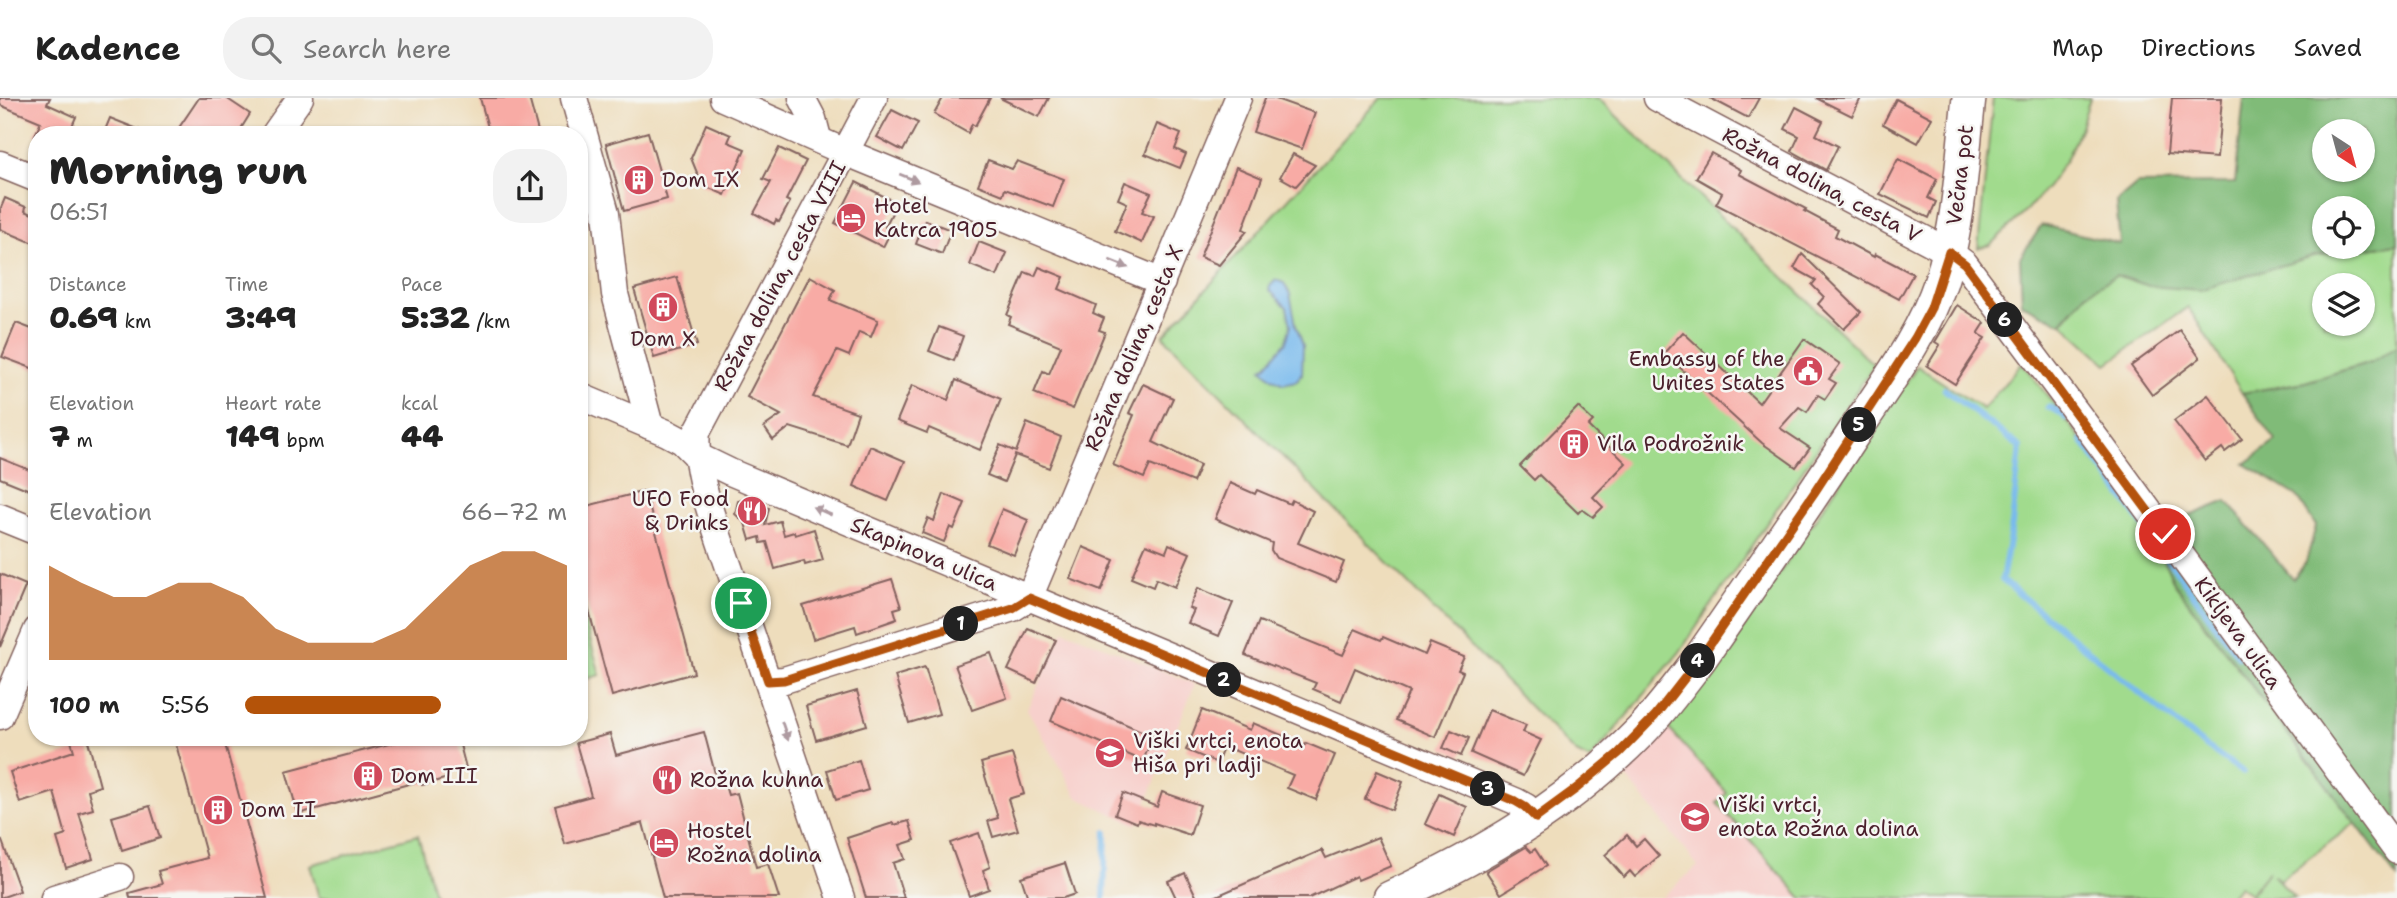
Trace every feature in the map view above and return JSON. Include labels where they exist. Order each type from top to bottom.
[{"type":"main road","name":"Večna pot","points":[[1390,898],[1466,860],[1536,818],[1577,788],[1619,753],[1655,716],[1701,657],[1814,493],[1915,338],[1931,308],[1955,229],[1969,98]]},
{"type":"street","points":[[280,126],[300,98]]},
{"type":"street","points":[[574,98],[582,126]]},
{"type":"street","points":[[723,98],[845,152],[1162,282]]},
{"type":"street","points":[[802,98],[813,119],[818,138]]},
{"type":"street","name":"Rožna dolina, cesta VIII","points":[[697,456],[696,432],[874,98]]},
{"type":"street","name":"Rožna dolina, cesta X","points":[[1029,598],[1238,98]]},
{"type":"street","name":"Rožna dolina, cesta V","points":[[1657,98],[1949,252]]},
{"type":"street","points":[[588,148],[606,213],[615,294],[650,426]]},
{"type":"street","points":[[0,164],[28,175]]},
{"type":"street","name":"Kikljeva ulica","points":[[1949,252],[1965,264],[2100,444],[2397,851]]},
{"type":"street","name":"Skapinova ulica","points":[[588,400],[677,438],[697,456],[1515,801],[1536,818]]},
{"type":"street","points":[[697,456],[715,524],[841,898]]},
{"type":"street","points":[[0,517],[28,528]]},
{"type":"street","points":[[768,681],[784,680],[1013,608],[1029,598]]},
{"type":"street","points":[[0,716],[28,650]]},
{"type":"street","points":[[54,898],[120,877]]},
{"type":"shaded area","name":"Viški vrtci, enota Hiša pri ladji","points":[[1064,630],[1195,684],[1137,825],[1078,798],[1027,709]]},
{"type":"shaded area","name":"Viški vrtci, enota Rožna dolina","points":[[1668,728],[1728,793],[1717,803],[1802,898],[1661,898],[1698,866],[1624,774]]},
{"type":"green space","points":[[1381,98],[1598,98],[1874,365],[1679,653],[1590,760],[1576,753],[1163,336]]},
{"type":"green space","points":[[1993,98],[2090,98],[2066,160],[2048,186],[1990,245],[1978,248]]},
{"type":"green space","points":[[2244,98],[2397,98],[2397,244],[2375,247],[2375,196],[2312,196],[2312,256],[2200,290],[2149,286],[2116,275],[2086,294],[2061,323],[2022,304],[2020,258],[2042,225],[2120,244],[2116,202],[2137,184],[2235,183]]},
{"type":"green space","points":[[2397,244],[2397,346],[2371,362],[2305,382],[2242,393],[2188,307],[2107,364],[2062,323],[2086,294],[2116,275],[2149,286],[2312,256],[2312,259],[2375,259],[2375,247]]},
{"type":"green space","points":[[2397,346],[2397,878],[2174,583],[2152,531],[2227,501],[2293,579],[2306,562],[2316,526],[2297,496],[2245,464],[2276,441],[2242,393],[2305,382],[2371,362]]},
{"type":"green space","points":[[2022,363],[2152,531],[2174,583],[2355,823],[2280,880],[2273,875],[2295,898],[2254,898],[2250,895],[2269,871],[2250,894],[2239,886],[2229,898],[1802,898],[1717,803],[1727,793],[1668,728],[1745,625],[1917,366],[1983,409]]},
{"type":"green space","points":[[588,632],[600,675],[588,678]]},
{"type":"green space","points":[[418,835],[435,898],[319,898],[310,865]]},
{"type":"water","points":[[1276,280],[1284,283],[1290,294],[1303,345],[1302,374],[1296,381],[1283,384],[1262,368],[1286,342],[1291,325],[1287,307],[1269,290]]},
{"type":"building","points":[[0,98],[50,98],[47,104],[76,117],[72,126],[39,126],[41,122],[0,105]]},
{"type":"building","points":[[199,98],[226,98],[250,114],[243,126],[180,126]]},
{"type":"building","points":[[480,98],[529,98],[537,126],[488,126]]},
{"type":"building","points":[[943,98],[990,98],[975,126],[972,124],[968,133],[934,114]]},
{"type":"building","points":[[1000,98],[1049,98],[1039,117]]},
{"type":"building","points":[[1265,98],[1273,98],[1315,113],[1302,149],[1253,132]]},
{"type":"building","points":[[1710,98],[1759,98],[1748,118]]},
{"type":"building","points":[[1816,98],[1861,98],[1852,116]]},
{"type":"building","points":[[2172,98],[2222,98],[2217,158],[2167,154]]},
{"type":"building","points":[[1896,99],[1932,118],[1918,143],[1883,124]]},
{"type":"building","points":[[1796,107],[1823,121],[1816,135],[1838,146],[1826,170],[1792,151],[1799,136],[1785,129]]},
{"type":"building","points":[[892,110],[918,123],[903,151],[877,137]]},
{"type":"building","points":[[110,118],[130,126],[107,126]]},
{"type":"building","points":[[706,124],[731,135],[728,142],[745,149],[725,195],[702,185],[691,158]]},
{"type":"building","points":[[1157,124],[1181,134],[1175,149],[1186,154],[1180,168],[1145,154]]},
{"type":"building","name":"Dom IX","points":[[648,132],[667,199],[624,211],[606,144]]},
{"type":"building","points":[[779,148],[806,161],[786,200],[790,202],[779,222],[776,220],[774,224],[754,213],[771,182],[763,179]]},
{"type":"building","points":[[1711,153],[1741,170],[1739,174],[1838,229],[1835,236],[1913,274],[1899,299],[1716,204],[1722,193],[1696,178]]},
{"type":"building","points":[[1293,154],[1315,165],[1296,186],[1280,177]]},
{"type":"building","points":[[1898,159],[1937,179],[1928,198],[1936,202],[1929,218],[1880,194]]},
{"type":"building","points":[[988,160],[1012,169],[1017,161],[1064,179],[1053,207],[1005,189],[1003,195],[978,185]]},
{"type":"building","points":[[1236,167],[1262,178],[1243,229],[1247,231],[1219,265],[1200,257]]},
{"type":"building","points":[[856,182],[897,203],[885,227],[891,231],[883,247],[835,223]]},
{"type":"building","points":[[1125,182],[1151,193],[1142,212],[1154,216],[1142,243],[1115,231],[1127,203],[1118,199]]},
{"type":"building","points":[[5,198],[26,207],[28,241],[0,229],[0,210]]},
{"type":"building","points":[[925,220],[951,230],[942,254],[916,244]]},
{"type":"building","points":[[979,242],[1007,253],[997,276],[970,265]]},
{"type":"building","points":[[1802,254],[1861,312],[1844,329],[1818,304],[1824,297],[1812,285],[1816,280],[1794,268]]},
{"type":"building","points":[[1039,267],[1064,277],[1059,289],[1096,305],[1093,313],[1104,318],[1099,330],[1105,332],[1073,409],[1034,393],[1043,371],[1049,374],[1061,346],[1008,324],[1011,317],[1007,315],[1025,272],[1035,276]]},
{"type":"building","points":[[810,276],[835,290],[830,300],[878,320],[871,337],[859,332],[849,356],[837,351],[813,397],[858,413],[847,445],[790,427],[773,440],[764,427],[781,415],[747,397]]},
{"type":"building","name":"Dom X","points":[[677,277],[697,345],[654,358],[634,289]]},
{"type":"building","points":[[1957,305],[1985,323],[1978,334],[1985,338],[1955,384],[1927,366],[1940,345],[1935,342]]},
{"type":"building","points":[[16,323],[28,328],[28,367],[2,357]]},
{"type":"building","points":[[939,327],[963,336],[954,361],[929,351]]},
{"type":"building","points":[[2180,330],[2200,358],[2152,395],[2131,366]]},
{"type":"building","points":[[1683,332],[1759,403],[1804,339],[1840,364],[1829,379],[1836,383],[1825,399],[1818,395],[1807,412],[1799,407],[1780,428],[1810,448],[1796,467],[1762,443],[1664,353]]},
{"type":"building","points":[[956,380],[1001,399],[980,450],[929,428],[927,433],[897,421],[912,385],[948,400]]},
{"type":"building","points":[[1143,384],[1173,398],[1153,442],[1200,465],[1193,482],[1150,465],[1144,478],[1113,465],[1134,415],[1129,413]]},
{"type":"building","points":[[2208,395],[2242,439],[2225,452],[2222,448],[2205,461],[2174,421]]},
{"type":"building","name":"Vila Podrožnik","points":[[1578,407],[1593,421],[1588,426],[1626,463],[1593,497],[1603,507],[1593,517],[1582,509],[1578,513],[1539,475],[1534,480],[1520,466]]},
{"type":"building","points":[[1027,423],[1061,437],[1049,468],[1015,455],[1004,482],[987,475],[1000,445],[1016,452]]},
{"type":"building","points":[[870,446],[905,461],[888,501],[854,486]]},
{"type":"building","points":[[0,458],[28,469],[28,489],[0,478]]},
{"type":"building","points":[[1230,483],[1255,494],[1257,490],[1290,504],[1292,500],[1313,511],[1298,543],[1344,562],[1336,582],[1276,558],[1271,550],[1272,543],[1215,519]]},
{"type":"building","points":[[645,491],[694,673],[612,696],[588,607],[588,506]]},
{"type":"building","points":[[944,494],[965,503],[954,529],[950,527],[944,542],[922,533],[928,518],[934,521]]},
{"type":"building","points":[[750,498],[760,506],[769,508],[765,525],[780,521],[784,535],[794,532],[795,535],[814,529],[823,560],[805,565],[804,561],[775,569],[767,542],[761,543],[760,537],[750,540],[745,523],[735,514],[738,501]]},
{"type":"building","points":[[1002,509],[1028,520],[1014,555],[987,544]]},
{"type":"building","points":[[1146,544],[1166,552],[1169,544],[1190,553],[1175,587],[1156,579],[1153,587],[1131,578]]},
{"type":"building","points":[[1083,547],[1114,560],[1101,591],[1070,579]]},
{"type":"building","points":[[0,574],[26,585],[0,647]]},
{"type":"building","points":[[892,579],[901,607],[894,609],[897,619],[857,633],[855,626],[813,639],[803,606]]},
{"type":"building","points":[[1198,588],[1233,603],[1219,636],[1188,623],[1194,610],[1189,608]]},
{"type":"building","points":[[1259,621],[1343,655],[1355,629],[1381,640],[1383,637],[1425,655],[1430,643],[1464,657],[1458,670],[1463,672],[1435,737],[1396,720],[1409,692],[1355,668],[1341,701],[1313,689],[1316,683],[1245,655]]},
{"type":"building","points":[[1028,628],[1056,640],[1036,683],[1008,670]]},
{"type":"building","points":[[991,653],[1007,698],[972,710],[955,665]]},
{"type":"building","points":[[925,667],[939,714],[909,723],[895,676]]},
{"type":"building","points":[[857,691],[867,725],[816,740],[806,706]]},
{"type":"building","points":[[1061,696],[1153,736],[1143,761],[1051,721]]},
{"type":"building","points":[[1202,710],[1250,730],[1253,723],[1335,755],[1316,800],[1287,788],[1293,775],[1224,746],[1217,763],[1186,750]]},
{"type":"building","points":[[1489,710],[1526,725],[1523,732],[1541,740],[1523,776],[1471,753]]},
{"type":"building","points":[[1451,730],[1469,738],[1461,756],[1443,748]]},
{"type":"building","points":[[704,732],[717,781],[723,779],[728,795],[737,793],[756,867],[768,864],[779,898],[663,898],[643,823],[565,844],[555,806],[591,796],[577,746],[588,746],[588,740],[610,734],[616,755]]},
{"type":"building","points":[[72,746],[89,746],[100,786],[88,790],[93,809],[79,813],[93,859],[66,868],[57,838],[66,835],[54,792],[20,803],[10,772],[74,751]]},
{"type":"building","name":"Dom II","points":[[176,746],[225,746],[267,898],[130,898],[129,893],[162,884],[158,871],[207,858]]},
{"type":"building","name":"Dom III","points":[[381,746],[460,746],[466,768],[447,774],[448,778],[422,785],[420,781],[298,814],[286,771]]},
{"type":"building","points":[[1012,754],[1024,794],[1008,799],[1018,830],[993,837],[988,821],[998,818],[981,763]]},
{"type":"building","points":[[859,760],[868,790],[836,800],[827,770]]},
{"type":"building","points":[[1377,771],[1403,782],[1392,810],[1365,799]]},
{"type":"building","points":[[1162,792],[1200,805],[1190,835],[1154,823],[1138,820],[1137,823],[1115,814],[1123,793],[1157,807]]},
{"type":"building","points":[[1439,794],[1467,807],[1454,837],[1425,824]]},
{"type":"building","points":[[150,806],[160,838],[122,850],[112,817]]},
{"type":"building","points":[[909,821],[915,840],[900,845],[905,859],[893,863],[904,898],[866,898],[847,838],[893,823],[894,825]]},
{"type":"building","points":[[979,833],[990,867],[983,870],[989,889],[969,896],[950,843]]},
{"type":"building","points":[[1627,835],[1636,846],[1644,839],[1659,856],[1635,877],[1630,871],[1624,877],[1605,855]]},
{"type":"building","points":[[1378,837],[1391,866],[1358,880],[1356,876],[1309,898],[1212,898],[1322,850],[1326,858]]},
{"type":"building","points":[[2,841],[20,891],[0,898],[0,842]]},
{"type":"building","points":[[1526,847],[1531,852],[1535,849],[1546,866],[1501,894],[1486,871]]},
{"type":"building","points":[[1065,863],[1075,894],[1063,898],[1028,898],[1021,877]]},
{"type":"building","points":[[1185,873],[1197,898],[1176,898],[1168,881]]},
{"type":"waterway","points":[[1944,389],[2020,447],[2012,524],[2002,580],[2196,739],[2243,772]]},
{"type":"waterway","points":[[2048,407],[2063,414],[2065,418]]},
{"type":"waterway","points":[[2082,441],[2238,656]]},
{"type":"waterway","points":[[1104,898],[1106,832]]},
{"type":"place","name":"Dom IX","points":[[639,180]]},
{"type":"place","name":"Hotel Katrca 1905","points":[[851,218]]},
{"type":"place","name":"Dom X","points":[[663,307]]},
{"type":"place","name":"Embassy of the Unites States","points":[[1808,371]]},
{"type":"place","name":"Vila Podrožnik","points":[[1574,444]]},
{"type":"place","name":"UFO Food & Drinks","points":[[752,511]]},
{"type":"place","name":"Viški vrtci, enota Hiša pri ladji","points":[[1110,753]]},
{"type":"place","name":"Dom III","points":[[368,776]]},
{"type":"place","name":"Rožna kuhna","points":[[667,780]]},
{"type":"place","name":"Dom II","points":[[218,810]]},
{"type":"place","name":"Viški vrtci, enota Rožna dolina","points":[[1695,817]]},
{"type":"place","name":"Hostel Rožna dolina","points":[[664,843]]},
{"type":"route","points":[[741,603],[768,681],[784,680],[1013,608],[1029,598],[1515,801],[1536,818],[1592,777],[1619,753],[1655,716],[1701,657],[1814,493],[1915,338],[1931,308],[1949,252],[1965,264],[2165,534]]}]
